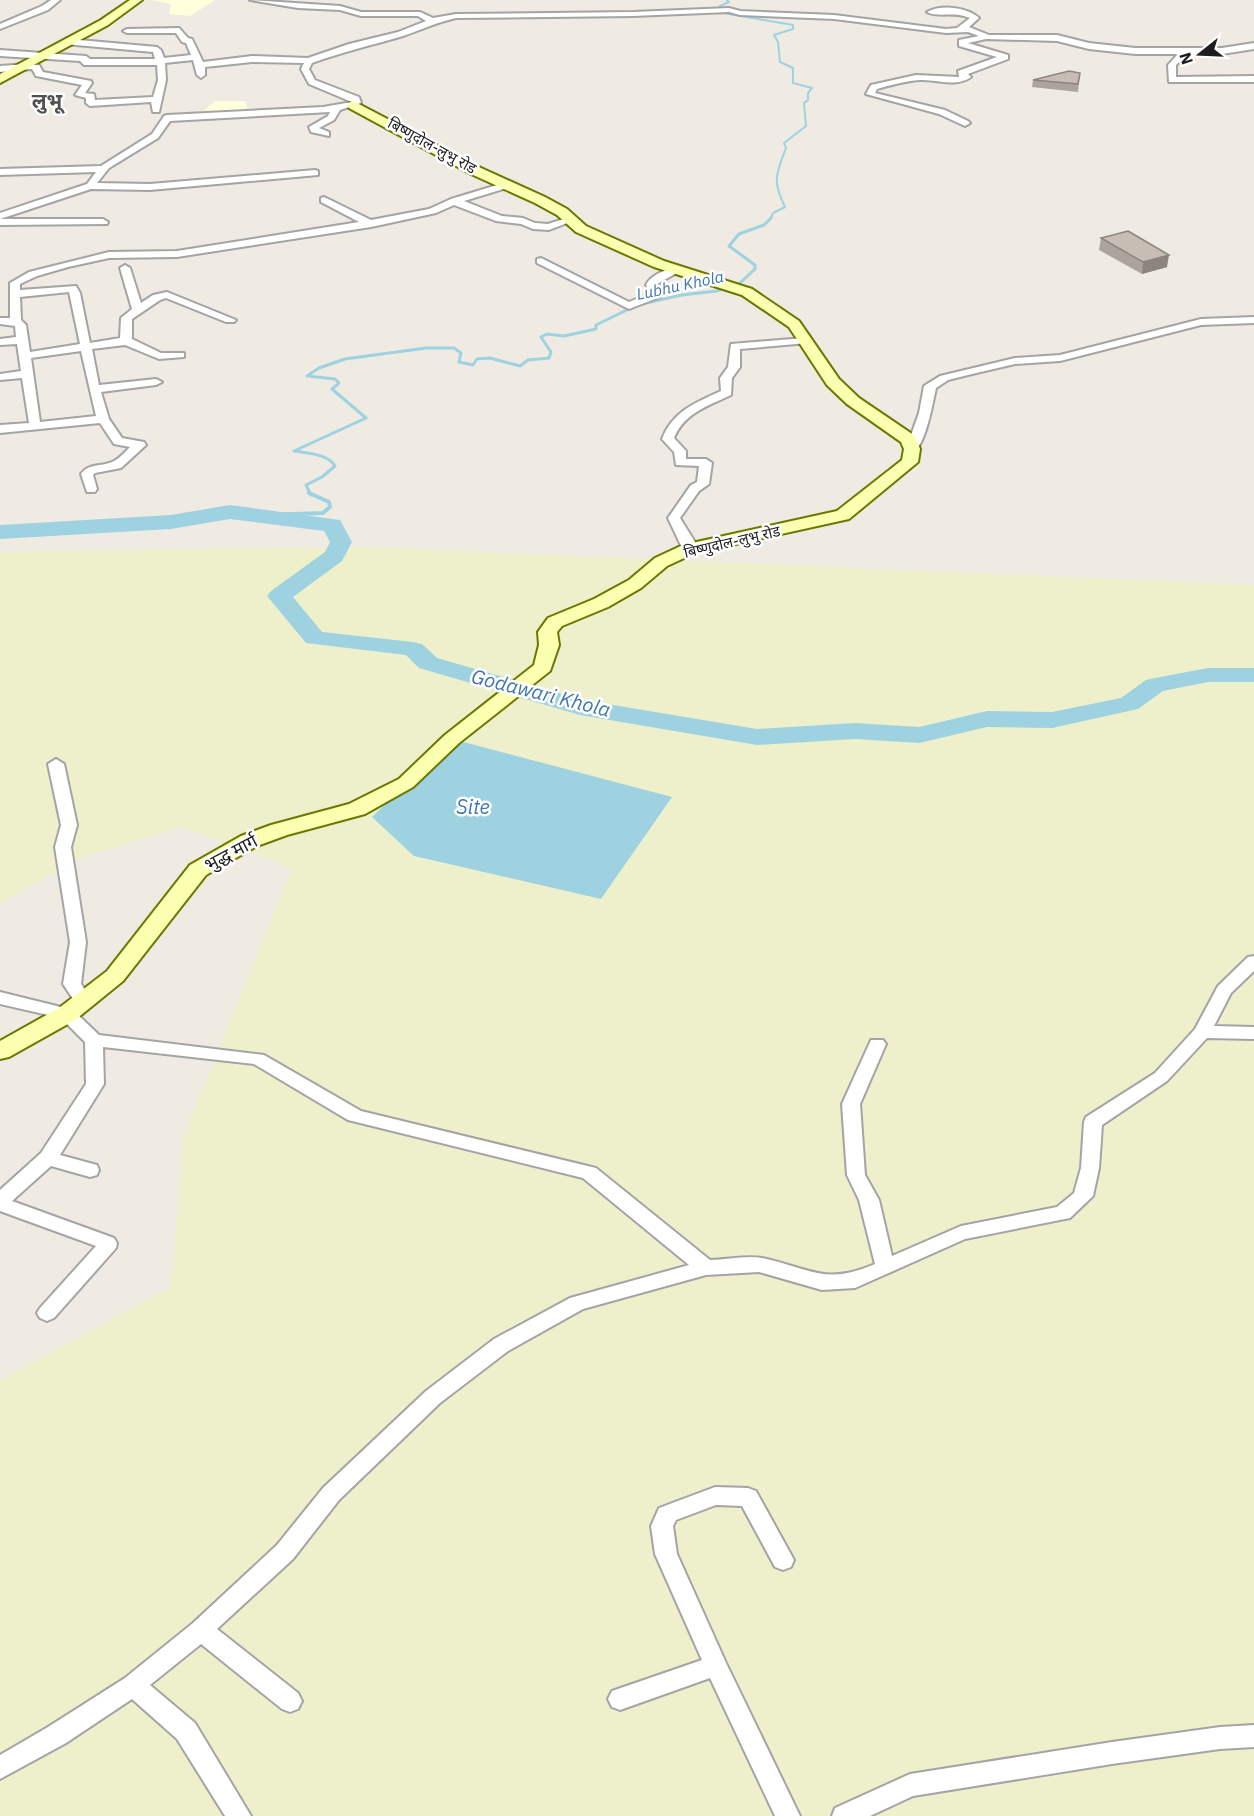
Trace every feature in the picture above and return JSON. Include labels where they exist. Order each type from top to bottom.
[{"type":"street","points":[[0,27],[45,8],[56,0]]},
{"type":"street","points":[[0,79],[37,56],[68,42],[124,11],[137,0]]},
{"type":"street","points":[[254,0],[298,6],[340,8],[361,14],[420,14],[432,21]]},
{"type":"street","points":[[724,10],[736,1]]},
{"type":"street","points":[[0,53],[86,60],[84,62],[252,59],[309,61],[352,46],[401,34],[432,21],[462,16],[724,10],[740,14],[834,17],[885,25],[958,31],[974,30],[987,37]]},
{"type":"street","points":[[931,12],[958,10],[974,16],[975,18],[969,25],[958,31]]},
{"type":"street","points":[[127,31],[179,30],[185,40],[189,41],[198,61],[201,75]]},
{"type":"street","points":[[965,123],[942,112],[870,94],[874,87],[896,80],[929,77],[951,82],[966,77],[961,73],[1005,57],[962,44],[967,40],[987,37],[1057,38],[1118,50],[1183,53],[1222,51],[1254,46]]},
{"type":"street","points":[[68,42],[157,50],[161,61],[162,80],[155,110],[167,118],[206,118],[337,108],[357,103],[356,99],[312,82],[305,69],[309,61]]},
{"type":"street","points":[[1183,53],[1172,65],[1172,80],[1254,79]]},
{"type":"street","points":[[0,69],[14,70],[29,65],[36,67],[39,74],[88,83],[79,95],[91,96],[90,103],[156,99]]},
{"type":"street","name":"बिष्णुदोल-लुभु रोड","points":[[353,105],[476,171],[540,200],[562,212],[581,229],[677,270],[739,290],[794,324],[833,382],[854,401],[909,440],[912,449],[910,462],[843,515],[689,549],[661,562],[634,584],[601,603],[555,622],[547,632],[549,645],[542,668]]},
{"type":"street","points":[[326,134],[314,130],[314,127],[332,118],[337,108]]},
{"type":"street","points":[[90,186],[103,169],[155,136],[167,118]]},
{"type":"street","points":[[0,172],[103,169]]},
{"type":"street","points":[[0,216],[90,186],[150,187],[315,173]]},
{"type":"street","points":[[15,321],[15,283],[33,274],[66,264],[109,255],[177,254],[371,224],[432,211],[454,201],[507,185]]},
{"type":"street","points":[[324,200],[371,224]]},
{"type":"street","points":[[454,201],[500,219],[523,221],[541,228],[570,220]]},
{"type":"street","points":[[0,222],[103,222]]},
{"type":"street","points":[[541,261],[629,306],[656,295],[657,291],[651,285],[652,282],[677,270]]},
{"type":"street","points":[[125,268],[138,309]]},
{"type":"street","points":[[15,294],[72,288],[75,293],[94,389],[103,419],[118,441],[140,445],[117,465],[91,470],[87,474],[91,489]]},
{"type":"street","points":[[126,341],[126,318],[157,297],[167,296],[230,320]]},
{"type":"street","points":[[912,449],[925,413],[930,386],[944,378],[1015,361],[1060,358],[1201,322],[1254,320]]},
{"type":"street","points":[[0,321],[15,321],[20,325],[35,426]]},
{"type":"street","points":[[0,342],[22,340]]},
{"type":"street","points":[[24,356],[126,341],[159,356],[180,355]]},
{"type":"street","points":[[689,549],[688,542],[674,518],[695,488],[703,484],[706,463],[680,462],[680,451],[668,440],[672,426],[692,408],[727,393],[726,378],[734,367],[735,346],[804,341]]},
{"type":"street","points":[[0,377],[27,374]]},
{"type":"street","points":[[94,389],[156,382]]},
{"type":"street","points":[[0,429],[103,419]]},
{"type":"street","name":"भुद्ध मार्ग","points":[[0,1051],[76,1008],[115,976],[198,870],[249,841],[279,830],[357,809],[385,796],[406,783],[468,726],[542,668]]},
{"type":"street","points":[[47,1313],[106,1248],[107,1243],[0,1202],[48,1158],[95,1084],[94,1040],[76,1008],[72,984],[78,942],[63,847],[69,825],[56,764]]},
{"type":"street","points":[[0,1768],[57,1735],[133,1685],[201,1630],[285,1552],[331,1494],[433,1397],[501,1345],[577,1303],[706,1268],[759,1265],[822,1283],[855,1281],[961,1233],[1063,1212],[1083,1196],[1090,1168],[1093,1122],[1161,1077],[1202,1032],[1224,990],[1254,961]]},
{"type":"street","points":[[0,998],[76,1008]]},
{"type":"street","points":[[1202,1032],[1254,1033]]},
{"type":"street","points":[[94,1040],[258,1059],[355,1116],[589,1173],[706,1268]]},
{"type":"street","points":[[877,1044],[851,1104],[856,1175],[869,1200],[885,1266]]},
{"type":"street","points":[[48,1158],[90,1170]]},
{"type":"street","points":[[783,1560],[748,1497],[715,1496],[667,1514],[662,1526],[666,1554],[716,1666],[788,1816]]},
{"type":"street","points":[[201,1630],[290,1701]]},
{"type":"street","points":[[620,1699],[716,1666]]},
{"type":"street","points":[[133,1685],[186,1731],[239,1816]]},
{"type":"street","points":[[844,1816],[910,1785],[1112,1753],[1220,1738],[1254,1736]]},
{"type":"shaded area","points":[[152,0],[215,0],[190,16],[169,14],[171,4]]},
{"type":"shaded area","points":[[215,101],[245,101],[248,111],[198,116]]},
{"type":"shaded area","points":[[366,547],[1254,585],[1254,1816],[0,1816],[0,1380],[171,1287],[184,1134],[292,868],[182,827],[76,859],[0,904],[0,552]]},
{"type":"water","name":"Site","points":[[452,739],[672,797],[601,899],[414,856],[372,817]]},
{"type":"building","points":[[1069,71],[1080,73],[1078,84],[1033,80]]},
{"type":"building","points":[[1128,231],[1169,255],[1143,262],[1101,238]]},
{"type":"waterway","name":"Lubhu Khola","points":[[727,0],[729,2],[720,6],[722,11],[729,14],[793,25],[793,29],[774,35],[778,42],[780,62],[793,68],[793,83],[812,88],[808,93],[808,100],[804,103],[806,126],[784,143],[786,148],[778,171],[777,184],[785,207],[773,213],[771,218]]},
{"type":"waterway","name":"Lubhu Khola","points":[[310,494],[306,485],[322,477],[335,466],[322,457],[294,451],[366,418],[332,389],[339,383],[335,379],[307,376],[319,368],[345,359],[426,348],[454,348],[461,353],[459,362],[473,365],[477,359],[490,358],[520,366],[528,360],[549,358],[551,352],[541,337],[547,334],[564,336],[596,329],[596,325],[637,305],[682,295],[717,291],[740,283],[755,269],[755,265],[729,246],[739,234],[764,225],[771,218]]},
{"type":"waterway","name":"Lubhu Khola","points":[[261,515],[323,513],[330,507],[329,502],[310,494]]},
{"type":"waterway","name":"Godawari Khola","points":[[0,532],[171,522],[230,512],[332,525],[341,542],[334,556],[279,596],[315,638],[413,649],[428,663],[580,707],[757,737],[855,731],[919,735],[987,719],[1052,720],[1129,704],[1155,685],[1208,675],[1254,675]]},
{"type":"district","name":"लुभू","points":[[47,101]]}]
